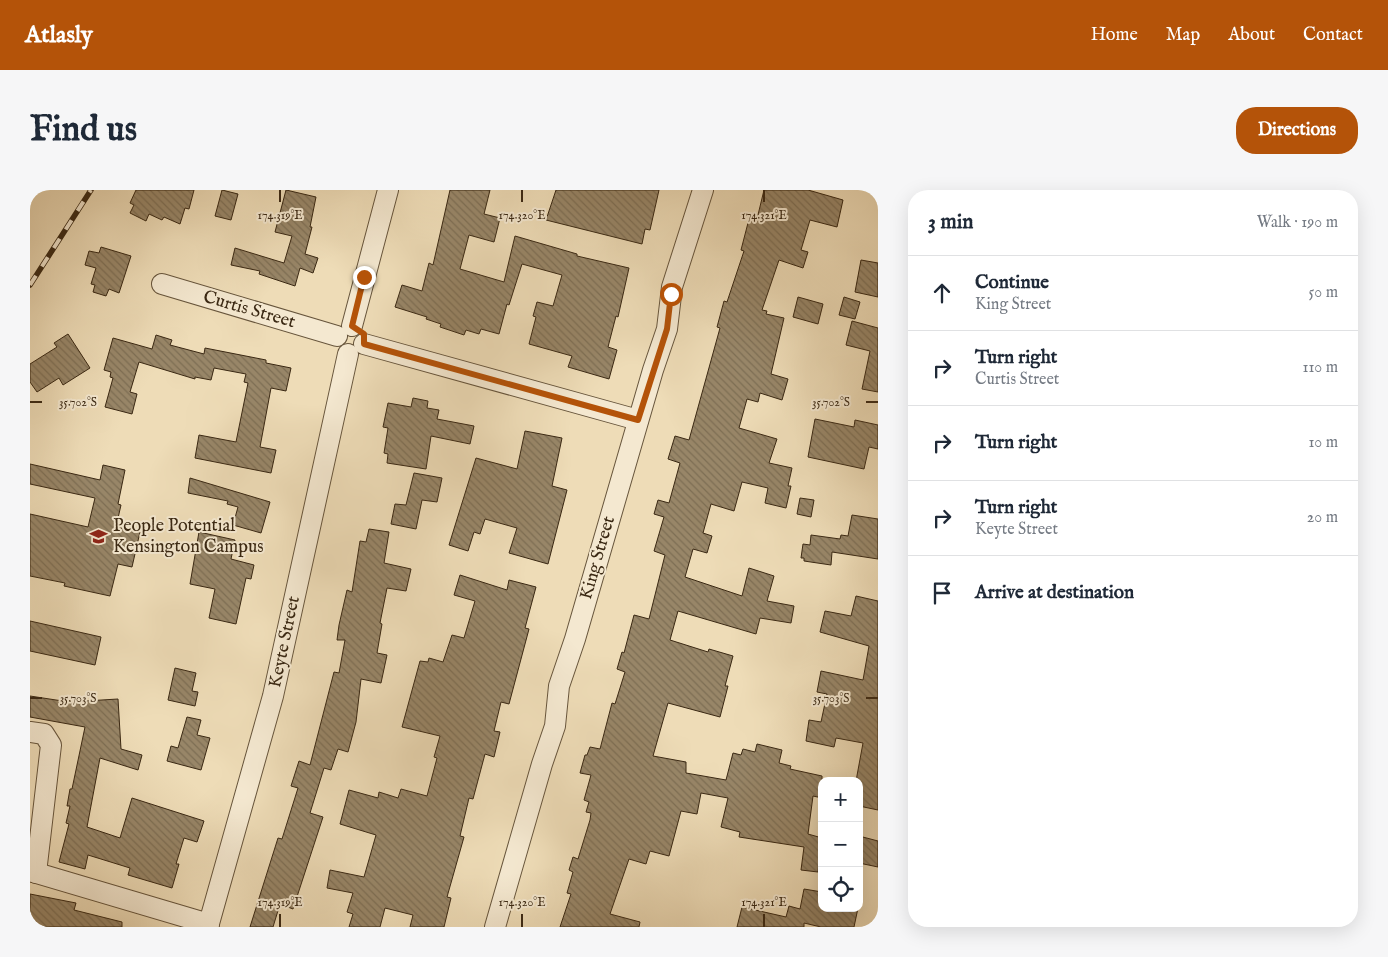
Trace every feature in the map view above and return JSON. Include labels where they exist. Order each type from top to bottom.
[{"type":"street","points":[[388,190],[344,331],[337,345],[638,420]]},
{"type":"street","name":"King Street","points":[[495,927],[542,764],[555,726],[559,686],[575,639],[638,420],[667,329],[672,287],[703,190]]},
{"type":"street","name":"Curtis Street","points":[[162,284],[344,331]]},
{"type":"street","name":"Keyte Street","points":[[209,925],[273,696],[356,349]]},
{"type":"street","points":[[30,732],[44,734],[51,745],[33,872],[209,925]]},
{"type":"building","points":[[136,190],[194,190],[189,209],[185,208],[180,224],[164,217],[162,220],[149,214],[146,221],[130,213],[134,205],[130,203]]},
{"type":"building","points":[[222,190],[238,194],[231,220],[215,216]]},
{"type":"building","points":[[286,190],[316,197],[310,227],[312,227],[305,254],[318,258],[313,273],[300,268],[295,286],[259,274],[260,271],[231,265],[235,248],[284,263],[292,236],[275,232]]},
{"type":"building","points":[[450,190],[490,190],[484,214],[500,218],[494,242],[469,235],[460,269],[504,282],[515,236],[577,254],[577,256],[629,268],[618,317],[616,316],[608,347],[617,350],[609,379],[568,367],[572,356],[529,344],[536,317],[533,316],[537,302],[553,306],[562,275],[522,264],[509,305],[507,304],[499,334],[481,329],[479,334],[466,330],[464,335],[440,327],[441,324],[426,319],[427,317],[395,307],[402,285],[422,291],[429,263],[433,265]]},
{"type":"building","points":[[556,190],[659,190],[650,230],[645,229],[642,244],[546,220]]},
{"type":"building","points":[[764,190],[808,190],[843,200],[837,227],[810,220],[801,250],[808,252],[803,268],[779,260],[762,310],[767,311],[766,314],[784,318],[771,374],[788,379],[782,400],[760,393],[758,402],[747,399],[739,428],[777,439],[769,463],[792,468],[788,486],[791,486],[786,508],[765,503],[768,488],[742,482],[734,511],[711,504],[703,533],[712,536],[707,553],[693,549],[685,577],[742,596],[749,568],[774,576],[767,601],[794,606],[791,623],[760,618],[756,634],[678,611],[670,640],[708,652],[709,649],[733,656],[725,686],[728,686],[720,717],[668,703],[653,756],[686,762],[686,773],[726,780],[733,753],[741,755],[743,749],[755,752],[757,744],[782,750],[779,763],[791,766],[790,769],[822,776],[818,777],[818,797],[813,796],[808,834],[818,837],[818,872],[801,870],[804,847],[739,837],[740,832],[721,827],[728,798],[701,793],[697,814],[681,811],[669,856],[650,851],[646,864],[629,859],[610,914],[640,922],[639,927],[560,927],[571,894],[567,893],[573,872],[569,870],[573,857],[578,859],[590,820],[591,813],[586,812],[589,802],[584,800],[591,775],[580,773],[585,755],[587,755],[590,747],[600,749],[612,703],[615,704],[625,672],[617,669],[622,652],[624,653],[634,615],[649,619],[665,555],[654,551],[664,517],[654,514],[658,500],[669,503],[680,463],[668,459],[675,436],[689,440],[720,328],[717,327],[724,301],[727,302],[744,251],[741,250],[749,219],[755,222]]},
{"type":"building","points":[[101,247],[131,256],[119,293],[109,289],[106,296],[93,292],[95,285],[91,284],[96,268],[85,265],[89,251],[99,253]]},
{"type":"building","points":[[861,260],[878,263],[878,297],[855,292]]},
{"type":"building","points":[[798,297],[823,304],[818,324],[793,317]]},
{"type":"building","points":[[844,297],[860,302],[855,319],[839,315]]},
{"type":"building","points":[[852,321],[878,328],[878,392],[862,389],[870,351],[846,345]]},
{"type":"building","points":[[68,334],[90,368],[63,385],[59,378],[37,392],[30,382],[30,364],[57,347],[54,343]]},
{"type":"building","points":[[156,335],[172,340],[170,345],[204,354],[205,348],[266,360],[266,363],[291,368],[286,391],[271,388],[260,447],[276,450],[271,473],[195,458],[199,435],[236,442],[248,383],[244,382],[246,374],[214,368],[211,380],[195,377],[195,379],[139,362],[130,392],[137,394],[132,414],[105,407],[113,378],[110,377],[111,372],[104,370],[113,338],[152,349]]},
{"type":"building","points":[[413,398],[428,401],[427,408],[439,410],[437,419],[474,426],[470,444],[431,436],[426,469],[387,463],[388,454],[384,453],[388,428],[383,427],[388,403],[411,407]]},
{"type":"building","points":[[815,419],[854,427],[855,420],[878,425],[878,449],[869,447],[864,469],[808,457]]},
{"type":"building","points":[[525,431],[562,438],[552,486],[567,490],[548,564],[509,553],[517,528],[485,519],[480,534],[474,532],[468,551],[449,545],[476,458],[517,469]]},
{"type":"building","points":[[30,464],[100,480],[103,465],[125,470],[118,504],[121,505],[116,527],[140,532],[132,567],[118,564],[110,596],[64,586],[65,583],[30,576],[30,514],[88,527],[95,498],[30,484]]},
{"type":"building","points":[[414,473],[442,478],[437,502],[422,500],[416,529],[391,524],[395,504],[406,505]]},
{"type":"building","points":[[190,478],[270,502],[261,533],[233,525],[238,507],[227,504],[228,501],[188,493]]},
{"type":"building","points":[[800,498],[814,500],[811,517],[797,514]]},
{"type":"building","points":[[852,515],[878,519],[878,559],[832,552],[831,565],[804,561],[804,558],[801,558],[803,544],[810,545],[811,535],[840,539],[841,535],[848,536]]},
{"type":"building","points":[[369,529],[389,532],[384,563],[411,569],[406,591],[387,588],[380,623],[382,624],[377,653],[387,655],[381,683],[361,679],[356,722],[348,752],[338,749],[331,770],[324,768],[310,813],[323,817],[293,909],[280,904],[273,927],[250,927],[278,838],[282,839],[298,788],[291,786],[299,761],[310,765],[334,672],[339,673],[345,640],[337,640],[339,625],[347,590],[352,592],[360,541],[366,542]]},
{"type":"building","points":[[199,532],[235,540],[231,559],[254,565],[251,579],[246,578],[236,624],[209,618],[215,589],[190,584]]},
{"type":"building","points":[[460,575],[507,590],[509,580],[536,587],[525,628],[529,629],[509,704],[501,702],[494,731],[500,732],[494,757],[485,754],[473,799],[469,798],[460,836],[464,837],[447,897],[451,898],[444,927],[410,927],[413,915],[385,908],[380,927],[349,927],[353,914],[347,912],[353,893],[327,888],[330,870],[364,877],[376,835],[340,824],[349,790],[378,798],[379,792],[398,798],[401,789],[427,796],[437,758],[434,757],[440,736],[402,727],[420,661],[428,662],[429,658],[443,662],[452,635],[464,638],[475,601],[454,595]]},
{"type":"building","points":[[856,596],[878,601],[878,810],[863,807],[863,777],[857,777],[863,743],[836,738],[834,747],[806,741],[809,720],[821,722],[827,694],[817,692],[821,671],[863,680],[869,646],[820,632],[825,611],[851,616]]},
{"type":"building","points":[[30,621],[101,637],[95,665],[30,651]]},
{"type":"building","points":[[175,668],[196,673],[192,691],[198,692],[195,706],[168,700]]},
{"type":"building","points":[[30,696],[69,702],[118,699],[121,749],[142,755],[138,770],[100,758],[87,827],[120,838],[132,798],[204,821],[197,842],[184,838],[176,864],[179,864],[172,888],[128,875],[130,868],[88,855],[85,869],[59,862],[69,824],[66,823],[70,806],[67,806],[70,789],[72,789],[85,727],[30,717]]},
{"type":"building","points":[[187,717],[201,720],[197,735],[210,738],[201,770],[167,761],[171,746],[178,748]]},
{"type":"building","points":[[863,837],[878,841],[878,867],[863,864]]},
{"type":"building","points":[[804,889],[818,891],[818,912],[857,912],[854,927],[821,927],[804,923],[804,927],[737,927],[742,907],[786,917],[789,906],[800,909]]},
{"type":"building","points":[[30,894],[76,903],[74,910],[122,922],[122,927],[30,927]]},
{"type":"railway","points":[[30,285],[91,190]]},
{"type":"place","name":"People Potential Kensington Campus","points":[[99,536]]},
{"type":"route","points":[[364,277],[352,326],[361,330],[364,334],[364,344],[638,420],[667,329],[671,294]]}]
